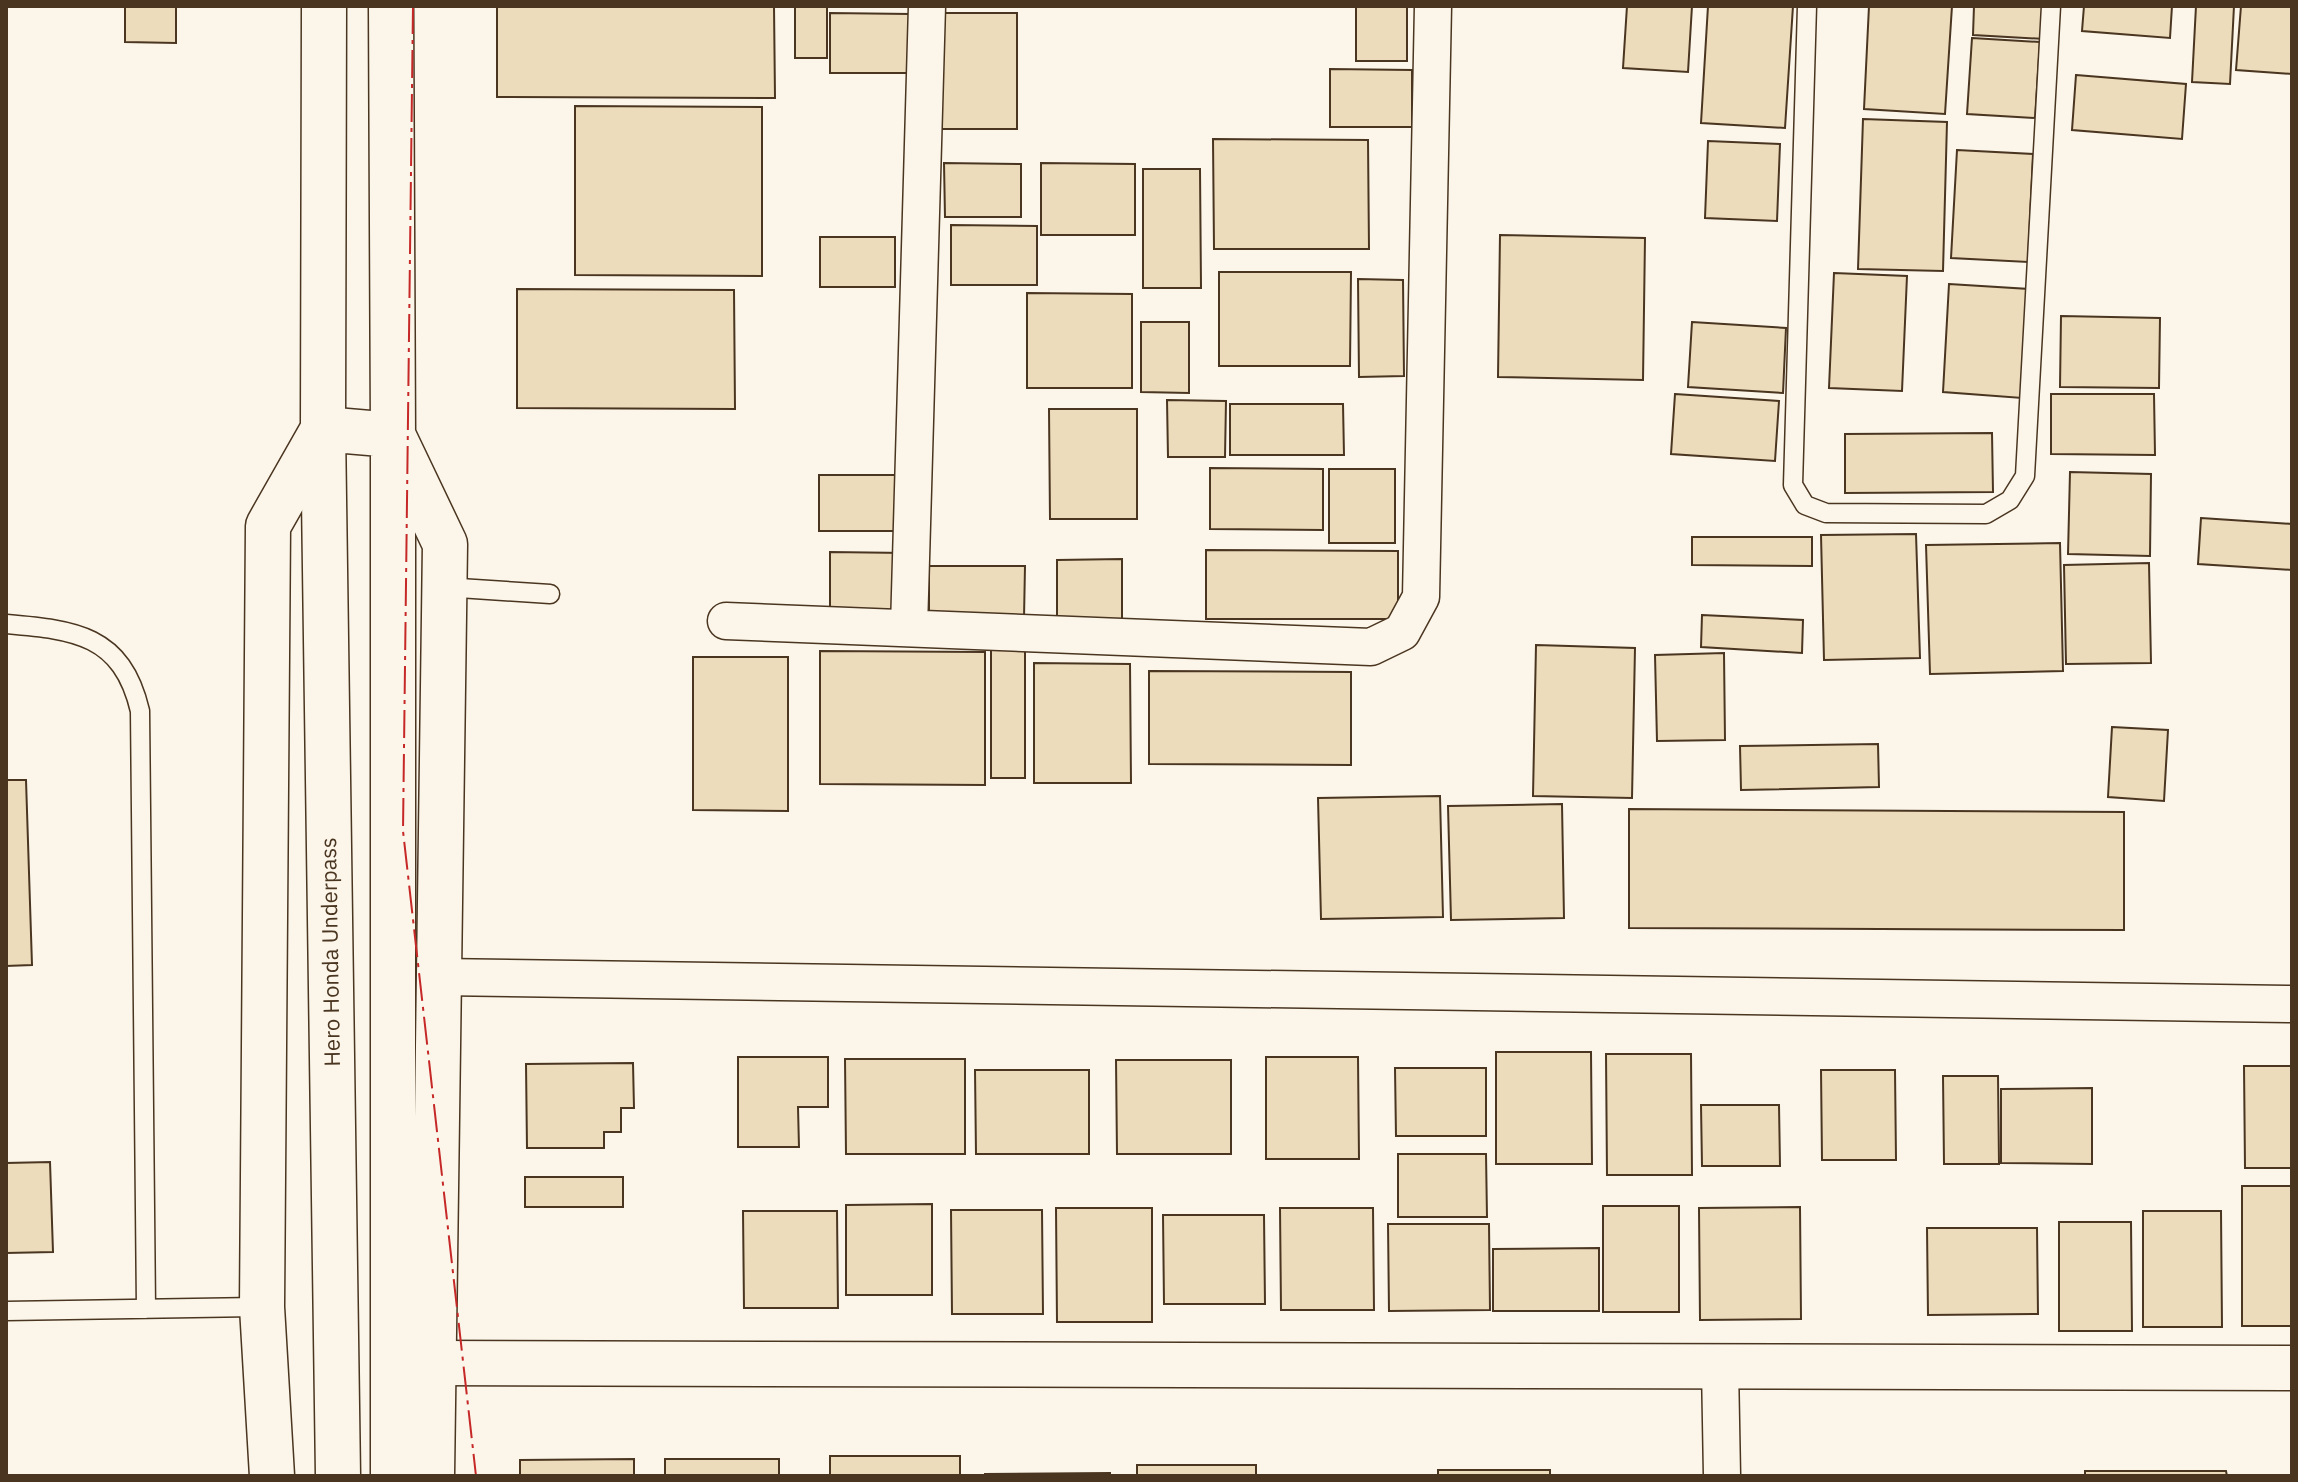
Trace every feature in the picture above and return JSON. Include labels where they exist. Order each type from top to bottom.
[{"type":"main road","name":"Hero Honda Underpass","points":[[324,6],[323,429],[338,1476]]},
{"type":"main road","points":[[391,6],[393,1476]]},
{"type":"main road","points":[[272,1476],[262,1307],[268,526],[323,429],[393,435]]},
{"type":"main road","points":[[393,435],[445,544],[432,1476]]},
{"type":"main road","points":[[433,1363],[2292,1368]]},
{"type":"street","points":[[909,628],[927,6]]},
{"type":"street","points":[[726,621],[1371,647],[1402,632],[1421,597],[1433,6]]},
{"type":"street","points":[[439,977],[2292,1004]]},
{"type":"street","points":[[1720,1367],[1722,1476]]},
{"type":"lane","points":[[1807,6],[1793,485],[1805,505],[1826,513],[1986,514],[2010,500],[2025,476],[2051,6]]},
{"type":"lane","points":[[444,587],[550,594]]},
{"type":"lane","points":[[6,624],[68,629],[93,640],[115,657],[133,682],[140,711],[146,1309]]},
{"type":"lane","points":[[6,1311],[262,1307]]},
{"type":"building","points":[[125,6],[176,6],[176,43],[125,42]]},
{"type":"building","points":[[497,6],[774,6],[775,98],[497,97]]},
{"type":"building","points":[[795,6],[827,6],[827,58],[795,58]]},
{"type":"building","points":[[1356,6],[1407,6],[1407,61],[1356,61]]},
{"type":"building","points":[[1627,6],[1692,6],[1688,72],[1623,68]]},
{"type":"building","points":[[1708,6],[1793,6],[1785,128],[1701,123]]},
{"type":"building","points":[[1869,6],[1952,6],[1945,114],[1864,109]]},
{"type":"building","points":[[1974,6],[2047,6],[2045,39],[1973,35]]},
{"type":"building","points":[[2084,6],[2172,6],[2170,38],[2082,31]]},
{"type":"building","points":[[2196,6],[2234,6],[2230,84],[2192,82]]},
{"type":"building","points":[[2241,6],[2292,6],[2292,74],[2236,70]]},
{"type":"building","points":[[830,13],[910,14],[911,73],[830,73]]},
{"type":"building","points":[[939,13],[1017,13],[1017,129],[939,129]]},
{"type":"building","points":[[1972,38],[2040,42],[2035,118],[1967,114]]},
{"type":"building","points":[[1330,69],[1412,70],[1412,127],[1330,127]]},
{"type":"building","points":[[2076,75],[2186,84],[2182,139],[2072,130]]},
{"type":"building","points":[[575,106],[762,107],[762,276],[575,275]]},
{"type":"building","points":[[1863,119],[1947,122],[1943,271],[1858,269]]},
{"type":"building","points":[[1213,139],[1368,140],[1369,249],[1214,249]]},
{"type":"building","points":[[1708,141],[1780,144],[1777,221],[1705,218]]},
{"type":"building","points":[[1957,150],[2033,154],[2028,262],[1951,258]]},
{"type":"building","points":[[944,163],[1021,164],[1021,217],[945,217]]},
{"type":"building","points":[[1041,163],[1135,164],[1135,235],[1041,235]]},
{"type":"building","points":[[1143,169],[1200,169],[1201,288],[1143,288]]},
{"type":"building","points":[[951,225],[1037,226],[1037,285],[951,285]]},
{"type":"building","points":[[1500,235],[1645,238],[1643,380],[1498,377]]},
{"type":"building","points":[[820,237],[895,237],[895,287],[820,287]]},
{"type":"building","points":[[1219,272],[1351,272],[1350,366],[1219,366]]},
{"type":"building","points":[[1834,273],[1907,276],[1902,391],[1829,388]]},
{"type":"building","points":[[1358,279],[1403,280],[1404,376],[1359,377]]},
{"type":"building","points":[[1949,284],[2029,289],[2022,398],[1943,392]]},
{"type":"building","points":[[517,289],[734,290],[735,409],[517,408]]},
{"type":"building","points":[[1027,293],[1132,294],[1132,388],[1027,388]]},
{"type":"building","points":[[2061,316],[2160,318],[2159,388],[2060,387]]},
{"type":"building","points":[[1141,322],[1189,322],[1189,393],[1141,392]]},
{"type":"building","points":[[1692,322],[1786,328],[1783,393],[1688,387]]},
{"type":"building","points":[[1675,394],[1779,401],[1775,461],[1671,454]]},
{"type":"building","points":[[2051,394],[2154,394],[2155,455],[2051,454]]},
{"type":"building","points":[[1167,400],[1226,401],[1225,457],[1168,457]]},
{"type":"building","points":[[1230,404],[1343,404],[1344,455],[1230,455]]},
{"type":"building","points":[[1049,409],[1137,409],[1137,519],[1050,519]]},
{"type":"building","points":[[1992,433],[1993,492],[1845,493],[1845,434]]},
{"type":"building","points":[[1210,468],[1323,469],[1323,530],[1210,529]]},
{"type":"building","points":[[1329,469],[1395,469],[1395,543],[1329,543]]},
{"type":"building","points":[[2070,472],[2151,474],[2150,556],[2068,554]]},
{"type":"building","points":[[819,475],[895,475],[895,531],[819,531]]},
{"type":"building","points":[[2201,518],[2292,524],[2292,570],[2198,564]]},
{"type":"building","points":[[1916,534],[1920,658],[1824,660],[1821,535]]},
{"type":"building","points":[[1692,537],[1812,537],[1812,566],[1692,565]]},
{"type":"building","points":[[2060,543],[2063,671],[1930,674],[1926,545]]},
{"type":"building","points":[[1206,550],[1398,551],[1398,619],[1206,619]]},
{"type":"building","points":[[830,552],[906,553],[906,617],[830,617]]},
{"type":"building","points":[[1122,559],[1122,628],[1057,628],[1057,560]]},
{"type":"building","points":[[2149,563],[2151,663],[2066,664],[2064,565]]},
{"type":"building","points":[[929,566],[1025,566],[1024,618],[929,617]]},
{"type":"building","points":[[1702,615],[1803,620],[1802,653],[1701,647]]},
{"type":"building","points":[[1536,645],[1635,648],[1632,798],[1533,796]]},
{"type":"building","points":[[991,649],[1025,649],[1025,778],[991,778]]},
{"type":"building","points":[[820,651],[985,652],[985,785],[820,784]]},
{"type":"building","points":[[1724,653],[1725,740],[1657,741],[1655,655]]},
{"type":"building","points":[[693,657],[788,657],[788,811],[693,810]]},
{"type":"building","points":[[1034,663],[1130,664],[1131,783],[1034,783]]},
{"type":"building","points":[[1149,671],[1351,672],[1351,765],[1149,764]]},
{"type":"building","points":[[2112,727],[2168,730],[2164,801],[2108,797]]},
{"type":"building","points":[[1878,744],[1879,787],[1741,790],[1740,746]]},
{"type":"building","points":[[6,780],[26,780],[32,965],[6,966]]},
{"type":"building","points":[[1440,796],[1443,917],[1321,919],[1318,798]]},
{"type":"building","points":[[1562,804],[1564,918],[1451,920],[1448,806]]},
{"type":"building","points":[[1629,809],[2124,812],[2124,930],[1629,928]]},
{"type":"building","points":[[1496,1052],[1591,1052],[1592,1164],[1496,1164]]},
{"type":"building","points":[[1606,1054],[1691,1054],[1692,1175],[1607,1175]]},
{"type":"building","points":[[738,1057],[828,1057],[828,1107],[798,1107],[799,1147],[738,1147]]},
{"type":"building","points":[[1266,1057],[1358,1057],[1359,1159],[1266,1159]]},
{"type":"building","points":[[845,1059],[965,1059],[965,1154],[846,1154]]},
{"type":"building","points":[[1116,1060],[1231,1060],[1231,1154],[1117,1154]]},
{"type":"building","points":[[633,1063],[634,1108],[621,1108],[621,1132],[604,1132],[604,1148],[527,1148],[526,1064]]},
{"type":"building","points":[[2244,1066],[2292,1066],[2292,1168],[2245,1168]]},
{"type":"building","points":[[1395,1068],[1486,1068],[1486,1136],[1396,1136]]},
{"type":"building","points":[[975,1070],[1089,1070],[1089,1154],[976,1154]]},
{"type":"building","points":[[1821,1070],[1895,1070],[1896,1160],[1822,1160]]},
{"type":"building","points":[[1943,1076],[1998,1076],[1999,1164],[1944,1164]]},
{"type":"building","points":[[2092,1088],[2092,1164],[2001,1163],[2001,1089]]},
{"type":"building","points":[[1701,1105],[1779,1105],[1780,1166],[1702,1166]]},
{"type":"building","points":[[1398,1154],[1486,1154],[1487,1217],[1398,1217]]},
{"type":"building","points":[[50,1162],[53,1252],[6,1253],[6,1163]]},
{"type":"building","points":[[525,1177],[623,1177],[623,1207],[525,1207]]},
{"type":"building","points":[[2242,1186],[2292,1186],[2292,1326],[2242,1326]]},
{"type":"building","points":[[932,1204],[932,1295],[846,1295],[846,1205]]},
{"type":"building","points":[[1603,1206],[1679,1206],[1679,1312],[1603,1312]]},
{"type":"building","points":[[1800,1207],[1801,1319],[1700,1320],[1699,1208]]},
{"type":"building","points":[[1056,1208],[1152,1208],[1152,1322],[1057,1322]]},
{"type":"building","points":[[1280,1208],[1373,1208],[1374,1310],[1281,1310]]},
{"type":"building","points":[[951,1210],[1042,1210],[1043,1314],[952,1314]]},
{"type":"building","points":[[743,1211],[837,1211],[838,1308],[744,1308]]},
{"type":"building","points":[[2143,1211],[2221,1211],[2222,1327],[2143,1327]]},
{"type":"building","points":[[1163,1215],[1264,1215],[1265,1304],[1164,1304]]},
{"type":"building","points":[[2059,1222],[2131,1222],[2132,1331],[2059,1331]]},
{"type":"building","points":[[1388,1224],[1489,1224],[1490,1310],[1389,1311]]},
{"type":"building","points":[[1927,1228],[2037,1228],[2038,1314],[1928,1315]]},
{"type":"building","points":[[1599,1248],[1599,1311],[1493,1311],[1493,1249]]},
{"type":"building","points":[[830,1456],[960,1456],[960,1476],[830,1476]]},
{"type":"building","points":[[634,1459],[634,1476],[520,1476],[520,1460]]},
{"type":"building","points":[[665,1459],[779,1459],[779,1476],[665,1476]]},
{"type":"building","points":[[1137,1465],[1256,1465],[1256,1476],[1137,1476]]},
{"type":"building","points":[[1438,1470],[1550,1470],[1550,1476],[1438,1476]]},
{"type":"building","points":[[2085,1471],[2226,1471],[2227,1476],[2085,1476]]},
{"type":"building","points":[[1110,1473],[1110,1476],[985,1476],[985,1474]]},
{"type":"power","points":[[413,6],[403,831],[476,1476]]}]
